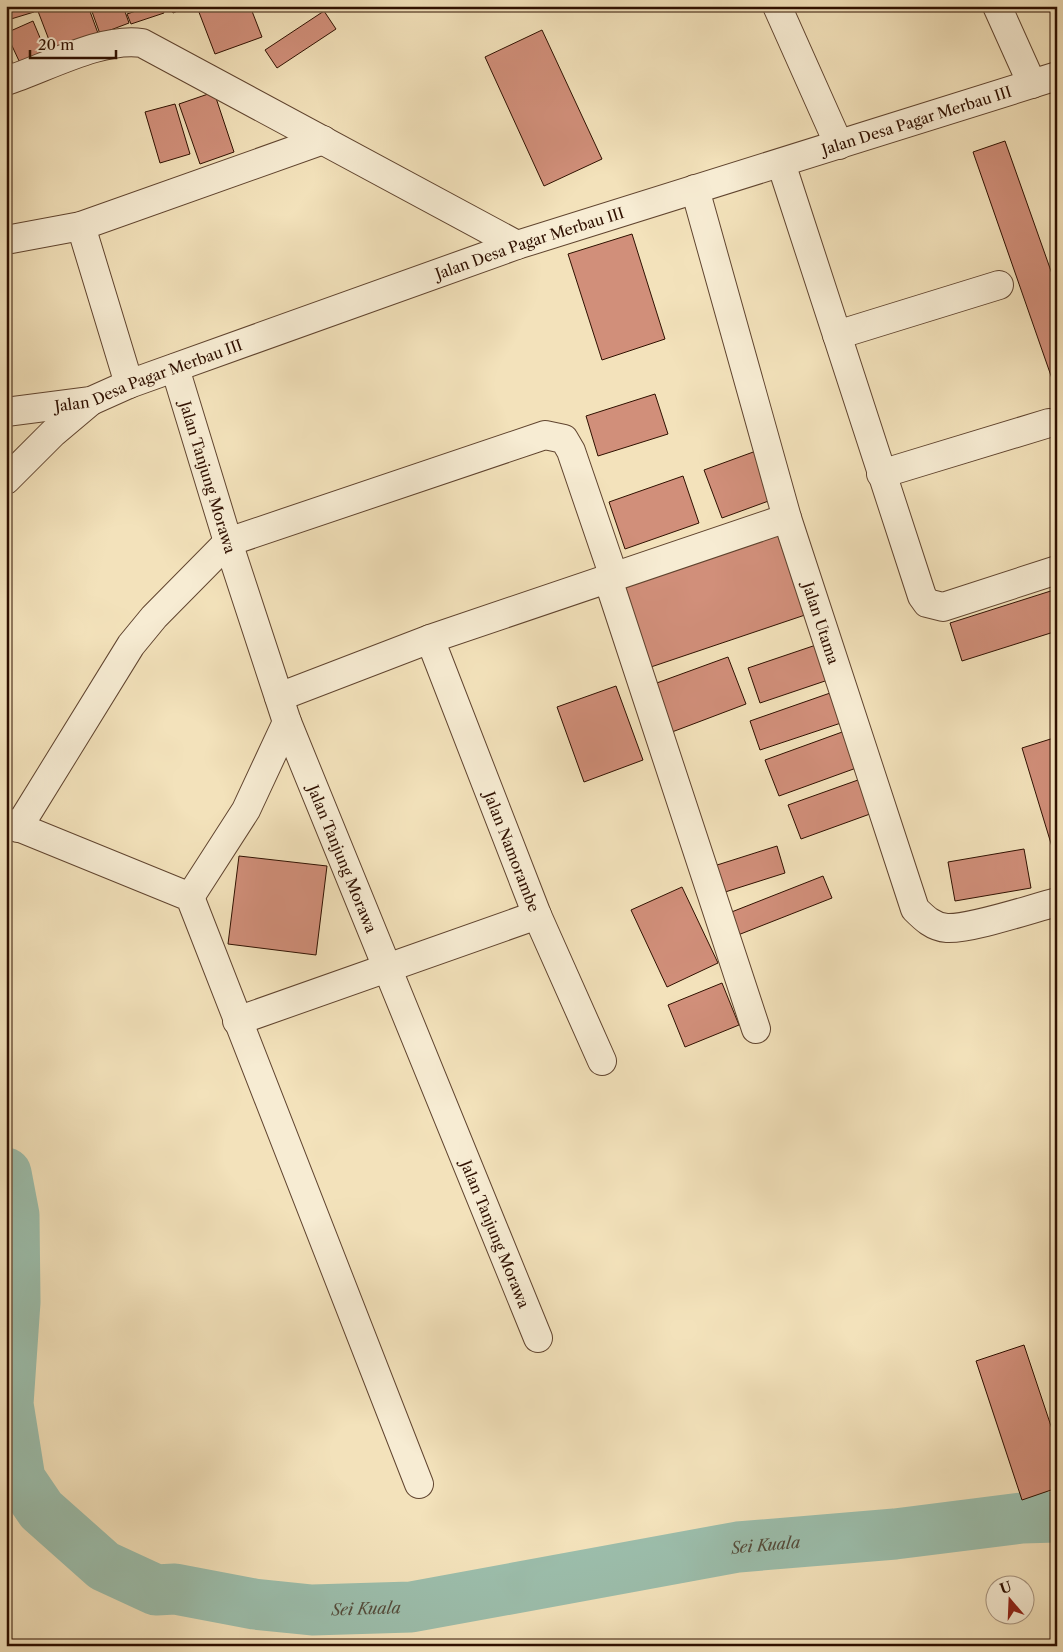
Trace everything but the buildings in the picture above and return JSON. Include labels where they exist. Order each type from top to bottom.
[{"type":"street","points":[[777,6],[839,145]]},
{"type":"street","points":[[997,6],[1044,80]]},
{"type":"street","points":[[6,81],[108,44],[127,41],[142,43],[517,245]]},
{"type":"street","name":"Jalan Desa Pagar Merbau III","points":[[6,412],[91,401],[130,384],[517,245],[1044,80]]},
{"type":"street","points":[[6,240],[81,226],[323,140]]},
{"type":"street","points":[[781,163],[922,596],[927,603],[943,607],[1057,570]]},
{"type":"street","name":"Jalan Utama","points":[[695,189],[787,518],[914,908],[927,921],[946,928],[965,926],[1057,902]]},
{"type":"street","points":[[81,226],[130,384]]},
{"type":"street","points":[[837,335],[999,285]]},
{"type":"street","name":"Jalan Tanjung Morawa","points":[[175,368],[228,542],[283,710],[386,969],[538,1338]]},
{"type":"street","points":[[6,480],[53,434],[91,401]]},
{"type":"street","points":[[881,474],[1049,423]]},
{"type":"street","points":[[419,1484],[190,897],[12,825],[131,645],[154,617],[228,542],[545,435],[564,439],[571,451],[756,1028]]},
{"type":"street","points":[[190,897],[246,810],[283,710],[430,639],[787,518]]},
{"type":"street","name":"Jalan Namorambe","points":[[430,639],[537,915],[602,1061]]},
{"type":"street","points":[[237,1021],[537,915]]},
{"type":"waterway","name":"Sei Kuala","points":[[6,1173],[14,1215],[15,1302],[8,1404],[20,1479],[41,1510],[104,1566],[156,1590],[175,1589],[254,1604],[312,1610],[411,1607],[738,1547],[895,1534],[1022,1518],[1057,1517]]}]
